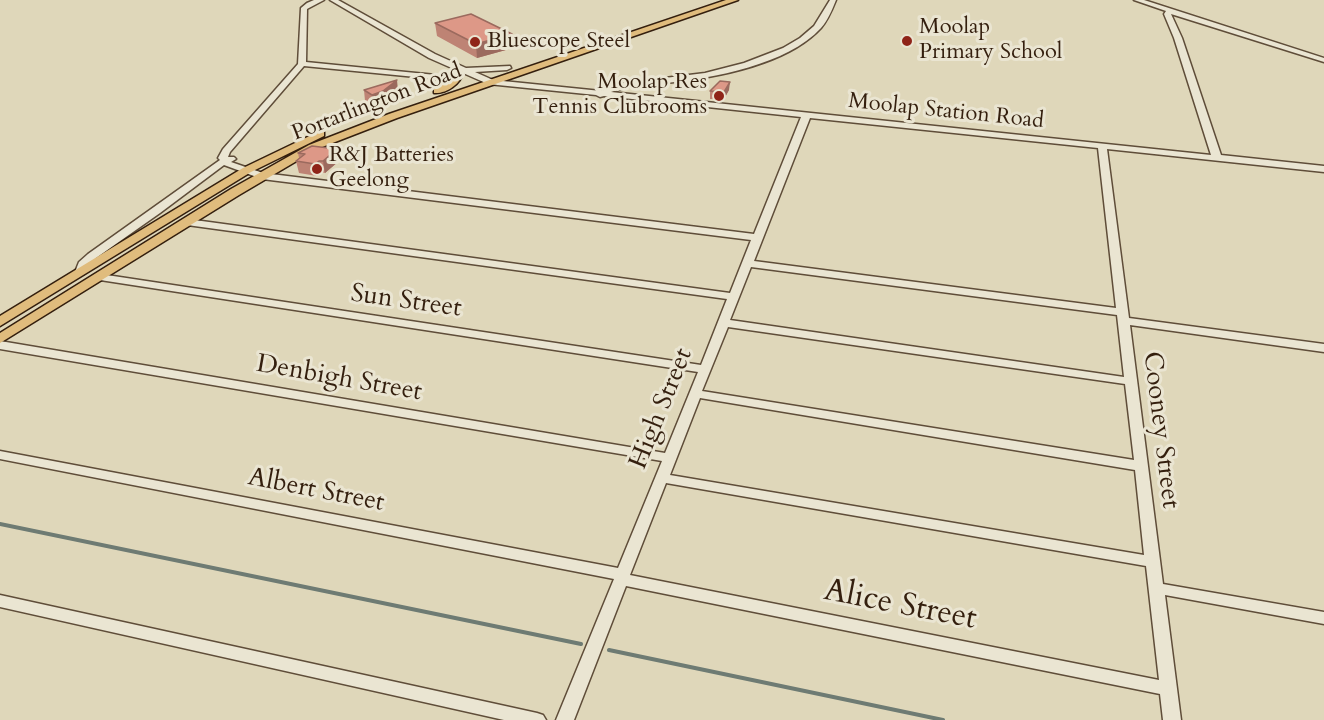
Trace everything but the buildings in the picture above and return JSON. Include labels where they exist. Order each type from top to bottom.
[{"type":"main road","name":"Portarlington Road","points":[[0,339],[262,176],[338,136],[481,81],[507,68],[711,0]]},
{"type":"main road","name":"Portarlington Road","points":[[0,322],[247,170],[306,139],[438,91],[520,72],[734,0]]},
{"type":"main road","points":[[438,91],[452,83],[458,76],[459,70]]},
{"type":"main road","points":[[520,72],[512,80],[520,85]]},
{"type":"street","points":[[321,0],[304,8],[302,64],[223,155],[228,160],[262,176],[758,238]]},
{"type":"street","points":[[333,0],[481,81]]},
{"type":"street","points":[[600,95],[617,87],[712,73],[774,54],[816,29],[826,16],[833,0]]},
{"type":"street","points":[[1137,0],[1324,60]]},
{"type":"street","points":[[1170,11],[1167,14],[1178,38],[1217,158]]},
{"type":"street","points":[[302,64],[436,77]]},
{"type":"street","points":[[459,70],[483,71],[507,68]]},
{"type":"street","name":"Moolap Station Road","points":[[481,81],[1324,169]]},
{"type":"street","name":"Moolap Station Road","points":[[481,81],[565,91]]},
{"type":"street","points":[[616,96],[623,88],[634,85]]},
{"type":"street","name":"High Street","points":[[566,720],[806,116]]},
{"type":"street","name":"Cooney Street","points":[[1101,146],[1172,720]]},
{"type":"street","points":[[81,272],[83,264],[92,256],[228,160]]},
{"type":"street","points":[[187,222],[734,297]]},
{"type":"street","points":[[748,263],[1324,348]]},
{"type":"street","name":"Sun Street","points":[[100,277],[705,369]]},
{"type":"street","points":[[724,323],[1129,381]]},
{"type":"street","name":"Denbigh Street","points":[[0,345],[670,458]]},
{"type":"street","points":[[696,393],[1140,466]]},
{"type":"street","name":"Albert Street","points":[[0,455],[622,577]]},
{"type":"street","points":[[662,478],[1152,562]]},
{"type":"street","name":"Alice Street","points":[[622,577],[1168,689]]},
{"type":"street","points":[[1155,588],[1324,618]]},
{"type":"street","points":[[0,601],[537,720]]},
{"type":"waterway","points":[[0,524],[581,644]]},
{"type":"waterway","points":[[609,650],[943,720]]},
{"type":"place","name":"Moolap Primary School","points":[[907,41]]},
{"type":"place","name":"Bluescope Steel","points":[[475,42]]},
{"type":"place","name":"Moolap Res Tennis Clubrooms","points":[[719,96]]},
{"type":"place","name":"R&J Batteries Geelong","points":[[317,169]]}]
